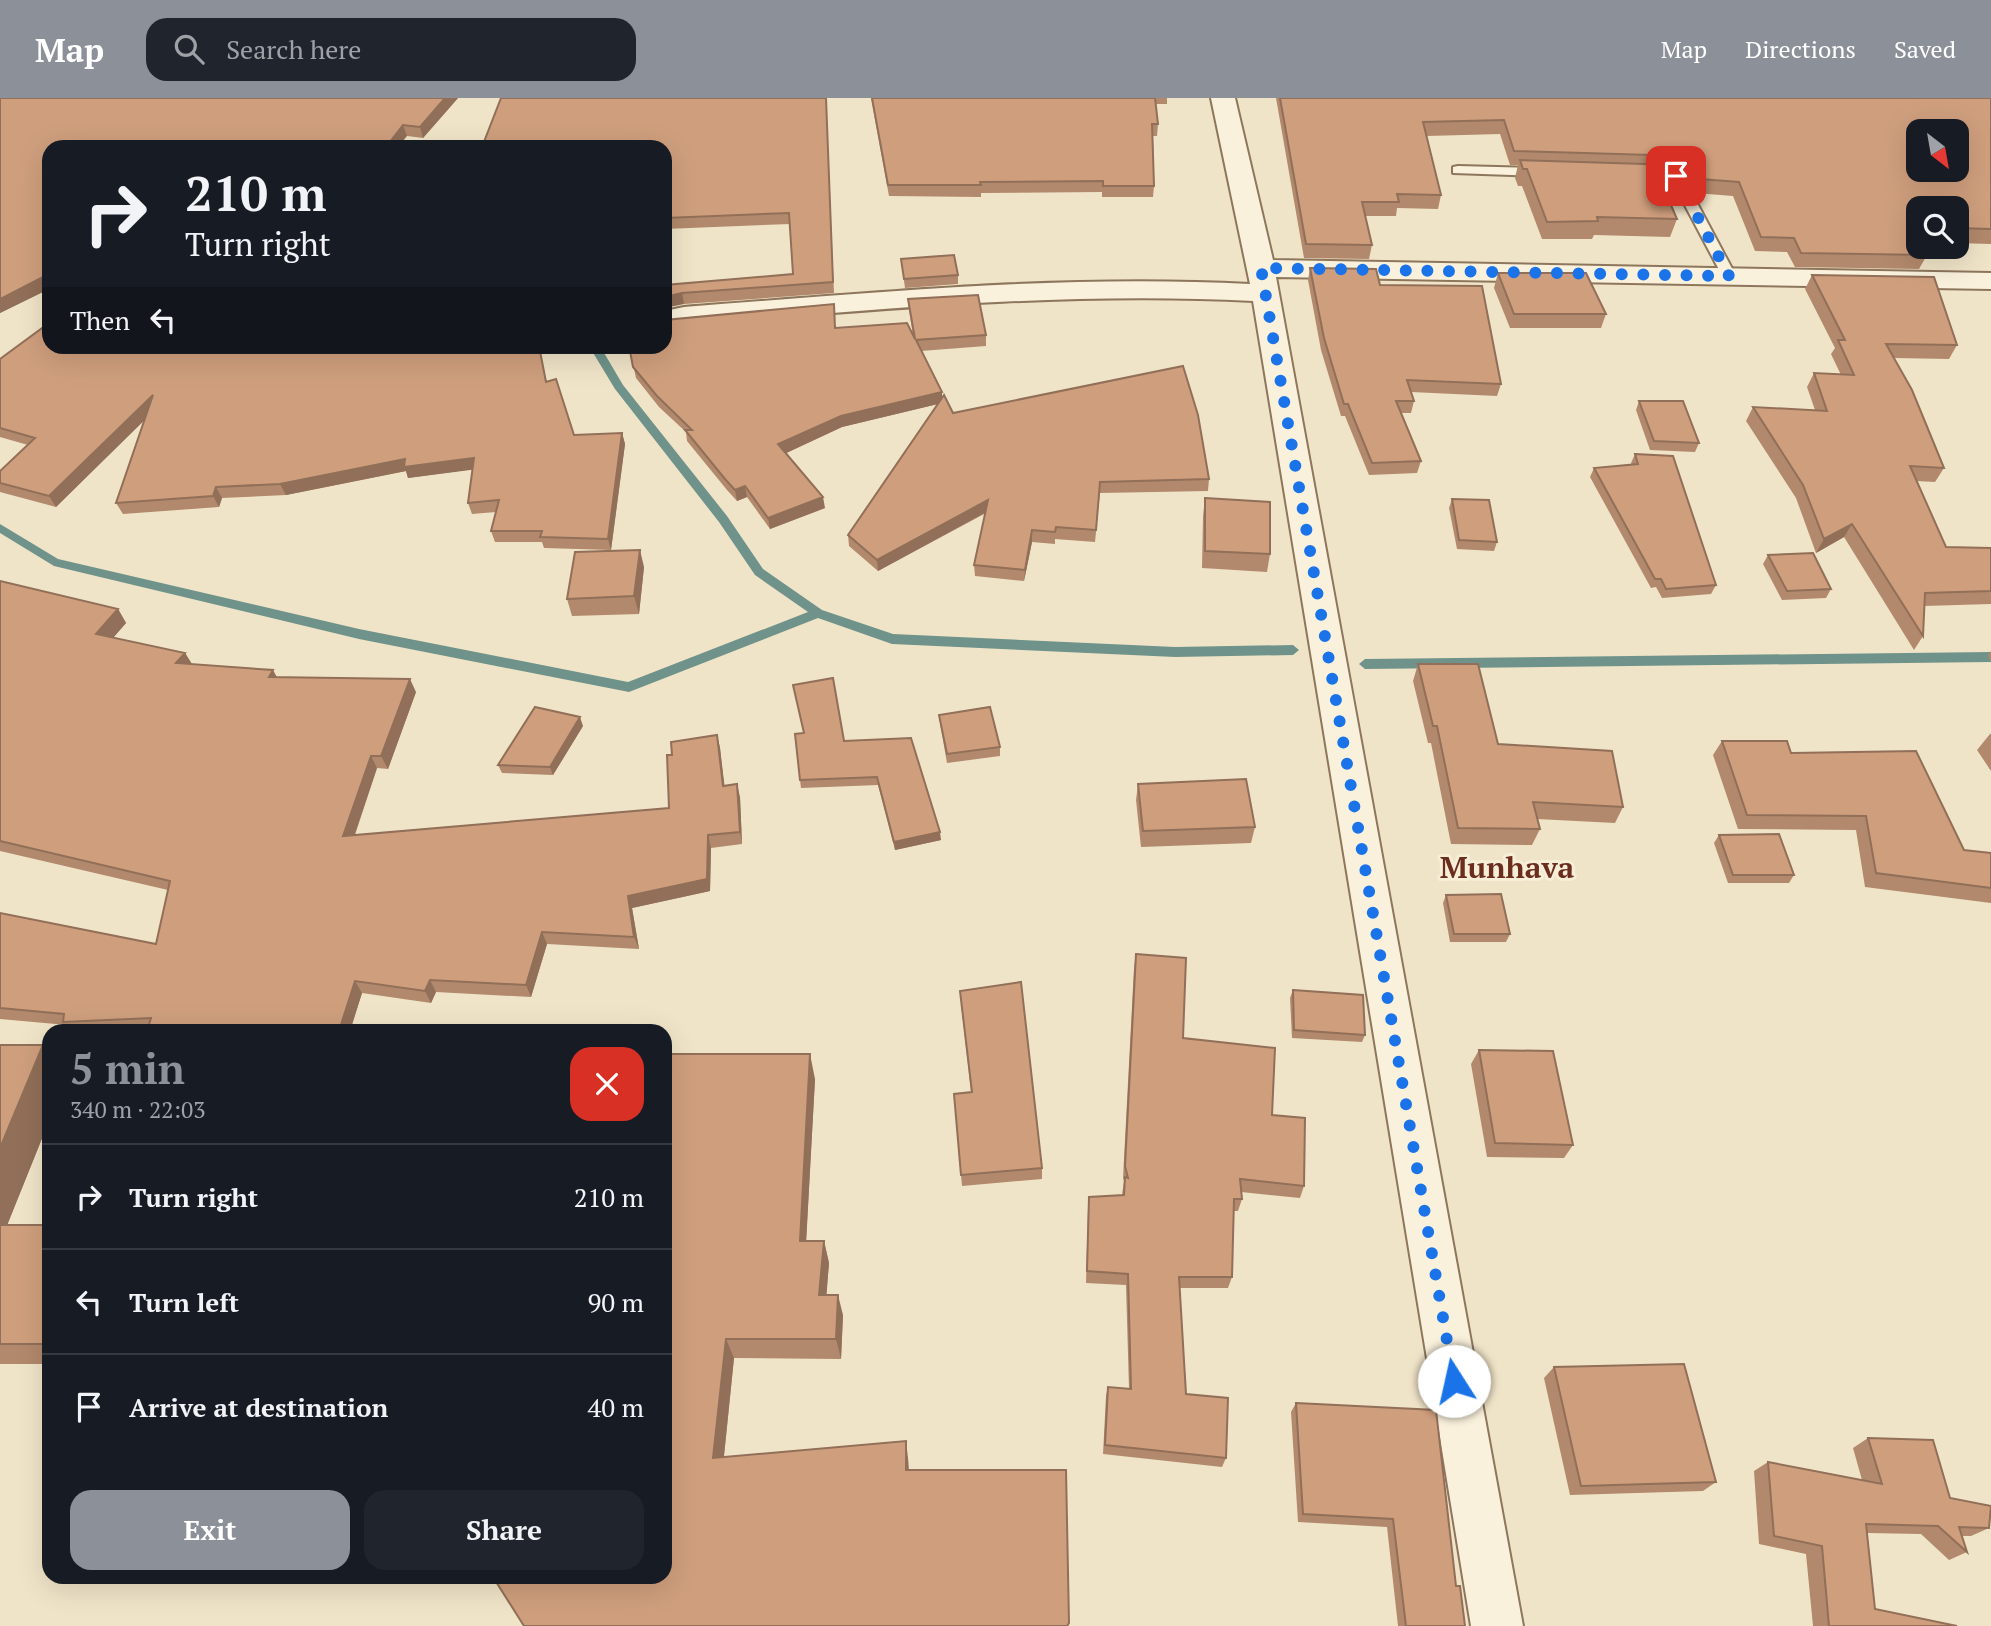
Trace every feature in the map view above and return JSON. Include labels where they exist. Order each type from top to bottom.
[{"type":"street","points":[[1223,98],[1262,280],[1497,1626]]},
{"type":"street","points":[[672,319],[1040,290],[1183,287],[1262,280],[1729,276],[1991,281]]},
{"type":"lane","points":[[1458,170],[1553,172]]},
{"type":"lane","points":[[1647,174],[1676,176],[1729,276]]},
{"type":"building","points":[[0,98],[445,98],[420,127],[403,125],[391,140],[42,140],[42,278],[0,299]]},
{"type":"building","points":[[501,98],[826,98],[833,282],[672,295],[672,284],[793,274],[789,213],[672,218],[672,140],[485,140]]},
{"type":"building","points":[[872,98],[1155,98],[1158,124],[1152,124],[1154,186],[1103,186],[1103,181],[888,185]]},
{"type":"building","points":[[1280,98],[1991,98],[1991,229],[1969,228],[1969,196],[1906,196],[1906,255],[1801,253],[1794,238],[1761,237],[1739,182],[1700,179],[1686,156],[1514,151],[1504,120],[1423,122],[1441,195],[1397,194],[1399,202],[1362,202],[1372,245],[1306,244]]},
{"type":"building","points":[[1520,160],[1676,165],[1681,175],[1657,173],[1677,219],[1597,217],[1598,221],[1547,222],[1527,169],[1523,169]]},
{"type":"building","points":[[954,255],[958,275],[904,279],[901,259]]},
{"type":"building","points":[[1310,268],[1376,269],[1380,285],[1482,286],[1501,384],[1407,380],[1414,401],[1396,401],[1421,461],[1372,463],[1348,404],[1344,404],[1324,338]]},
{"type":"building","points":[[1498,273],[1586,273],[1606,314],[1514,314]]},
{"type":"building","points":[[1812,275],[1934,277],[1957,345],[1886,344],[1912,390],[1944,468],[1910,466],[1946,547],[1991,548],[1991,591],[1925,593],[1923,636],[1852,524],[1824,539],[1803,485],[1753,407],[1827,411],[1814,373],[1854,375],[1838,340],[1845,340]]},
{"type":"building","points":[[978,295],[986,335],[916,340],[942,392],[841,416],[778,444],[823,497],[768,518],[745,486],[735,490],[725,479],[685,430],[692,430],[657,396],[633,367],[631,354],[672,354],[672,319],[834,304],[835,328],[907,323],[915,339],[908,299]]},
{"type":"building","points":[[42,328],[42,354],[541,354],[546,382],[556,379],[574,435],[622,433],[608,539],[540,537],[542,531],[491,531],[499,500],[468,503],[474,458],[404,467],[405,459],[280,484],[216,487],[213,496],[116,503],[153,395],[49,496],[0,483],[0,471],[35,438],[0,428],[0,359]]},
{"type":"building","points":[[1183,366],[1198,415],[1209,479],[1100,482],[1096,530],[1056,527],[1055,532],[1032,530],[1025,570],[974,565],[988,500],[877,560],[848,535],[944,395],[953,413]]},
{"type":"building","points":[[1639,401],[1683,401],[1699,443],[1654,441]]},
{"type":"building","points":[[1635,454],[1673,456],[1716,585],[1666,589],[1661,579],[1655,579],[1594,468],[1638,464]]},
{"type":"building","points":[[1205,498],[1270,502],[1270,554],[1205,551]]},
{"type":"building","points":[[1452,499],[1489,500],[1497,542],[1459,540]]},
{"type":"building","points":[[640,550],[634,596],[567,599],[575,552]]},
{"type":"building","points":[[1813,553],[1831,589],[1787,591],[1768,555]]},
{"type":"building","points":[[0,581],[118,609],[96,634],[185,653],[176,663],[273,670],[269,677],[410,679],[381,756],[371,756],[343,836],[669,808],[667,755],[672,755],[671,742],[717,735],[723,786],[737,784],[740,832],[708,835],[707,879],[628,896],[634,937],[542,932],[526,985],[430,980],[425,991],[355,981],[341,1024],[149,1024],[151,1018],[63,1022],[64,1014],[0,1008],[0,913],[156,944],[170,881],[0,841]]},
{"type":"building","points":[[1418,664],[1478,664],[1498,744],[1612,751],[1623,807],[1533,802],[1540,829],[1458,828],[1437,726],[1433,726]]},
{"type":"building","points":[[833,678],[844,741],[911,738],[940,832],[894,842],[877,777],[800,780],[795,734],[804,733],[793,685]]},
{"type":"building","points":[[535,707],[580,717],[550,767],[498,765]]},
{"type":"building","points":[[990,707],[1000,747],[947,754],[939,715]]},
{"type":"building","points":[[1722,741],[1787,741],[1791,753],[1916,751],[1964,850],[1991,853],[1991,888],[1876,873],[1866,816],[1747,815]]},
{"type":"building","points":[[1246,779],[1255,827],[1143,831],[1138,784]]},
{"type":"building","points":[[1779,834],[1794,875],[1733,875],[1719,835]]},
{"type":"building","points":[[1501,894],[1510,934],[1454,934],[1446,895]]},
{"type":"building","points":[[1136,954],[1186,958],[1183,1038],[1275,1048],[1272,1115],[1305,1118],[1304,1186],[1240,1179],[1242,1199],[1234,1199],[1232,1277],[1179,1277],[1186,1394],[1228,1398],[1226,1458],[1105,1445],[1108,1387],[1131,1389],[1128,1274],[1087,1271],[1089,1197],[1124,1195],[1125,1177],[1128,1178],[1125,1166]]},
{"type":"building","points":[[1021,982],[1042,1168],[961,1175],[954,1094],[972,1092],[960,991]]},
{"type":"building","points":[[1293,990],[1363,995],[1365,1035],[1294,1030]]},
{"type":"building","points":[[0,1045],[42,1045],[42,1047],[0,1148]]},
{"type":"building","points":[[1479,1050],[1553,1051],[1573,1145],[1495,1143]]},
{"type":"building","points":[[672,1054],[810,1054],[800,1241],[824,1241],[819,1295],[838,1295],[836,1339],[726,1339],[713,1458],[906,1441],[906,1470],[1066,1470],[1069,1623],[1067,1626],[524,1626],[497,1584],[672,1584]]},
{"type":"building","points":[[0,1225],[42,1225],[42,1344],[0,1344]]},
{"type":"building","points":[[1684,1364],[1716,1482],[1581,1486],[1554,1367]]},
{"type":"building","points":[[1296,1403],[1436,1410],[1456,1586],[1460,1586],[1465,1626],[1406,1626],[1393,1519],[1303,1514]]},
{"type":"building","points":[[1868,1438],[1933,1440],[1950,1498],[1991,1506],[1989,1528],[1959,1527],[1967,1552],[1938,1526],[1866,1524],[1875,1609],[1957,1626],[1829,1626],[1822,1546],[1774,1536],[1768,1462],[1882,1484]]},
{"type":"waterway","points":[[599,354],[619,387],[723,519],[759,572],[818,613]]},
{"type":"waterway","points":[[0,528],[54,562],[359,634],[629,687],[818,613]]},
{"type":"waterway","points":[[818,613],[892,639],[1175,652],[1293,650]]},
{"type":"waterway","points":[[1365,664],[1991,657]]},
{"type":"district","name":"Munhava","points":[[1507,868]]},
{"type":"route","points":[[1454,1381],[1263,293],[1261,268],[1729,276],[1676,176]]}]
